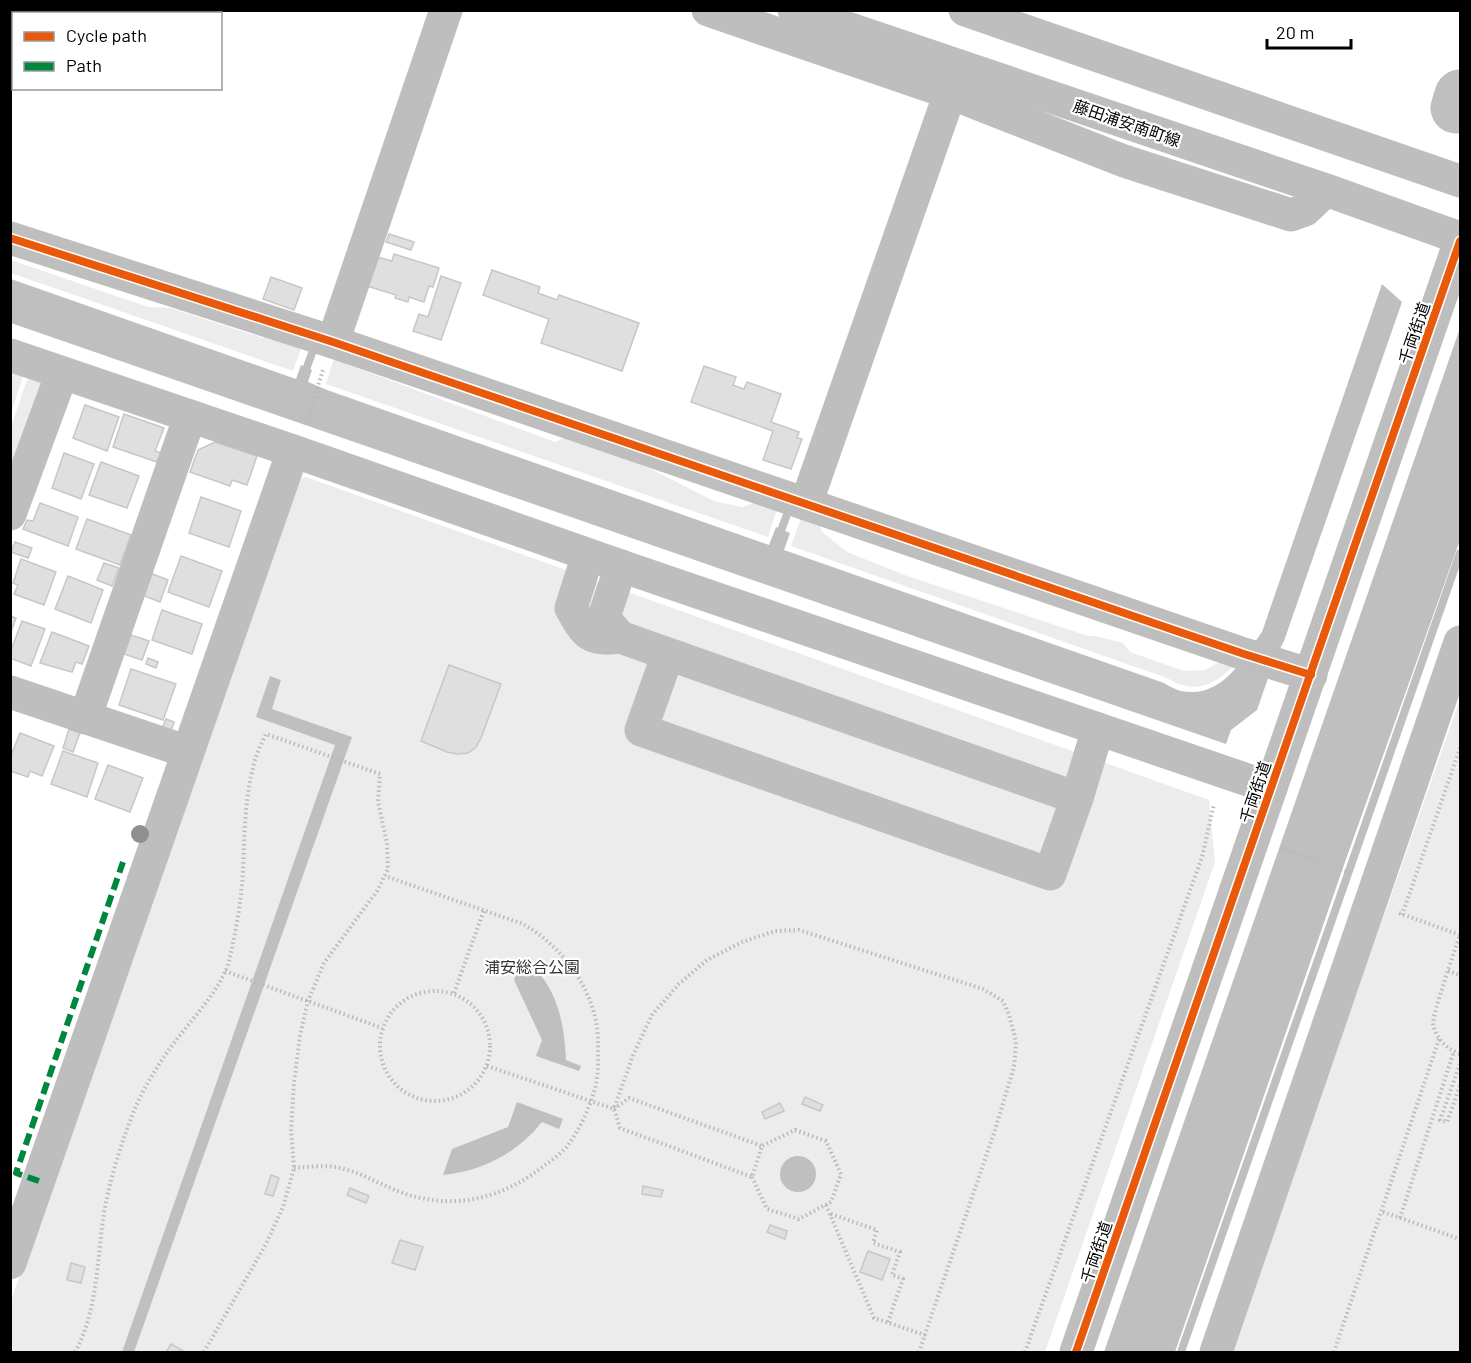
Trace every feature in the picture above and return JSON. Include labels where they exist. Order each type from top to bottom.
[{"type":"street","points":[[322,339],[446,10]]},
{"type":"street","points":[[708,10],[950,93],[1124,161],[1291,215],[1305,210],[1326,190]]},
{"type":"street","name":"藤田浦安南町線","points":[[794,10],[1326,190],[1461,240]]},
{"type":"street","points":[[965,10],[1461,181]]},
{"type":"street","points":[[1023,10],[1042,17],[1057,30],[1066,44]]},
{"type":"street","points":[[796,500],[950,93]]},
{"type":"street","points":[[10,238],[322,339],[1311,675]]},
{"type":"street","name":"千両街道","points":[[1076,1353],[1461,240]]},
{"type":"street","points":[[10,355],[190,416],[298,441],[588,555],[1270,788]]},
{"type":"street","points":[[10,514],[62,373]]},
{"type":"street","points":[[85,718],[190,416]]},
{"type":"street","points":[[10,1263],[179,750],[298,441]]},
{"type":"street","points":[[588,555],[571,608],[585,633],[602,640],[620,637],[1077,798]]},
{"type":"street","points":[[620,637],[608,623],[605,614],[621,566]]},
{"type":"street","points":[[1216,1353],[1461,642]]},
{"type":"street","points":[[668,654],[641,730],[1050,874],[1098,729]]},
{"type":"street","points":[[10,692],[179,750]]},
{"type":"path","points":[[298,441],[320,379]]},
{"type":"path","points":[[75,1353],[82,1340],[89,1316],[98,1267],[103,1216],[119,1152],[136,1106],[166,1053],[204,1005],[230,960],[242,888],[246,806],[253,766],[266,734],[380,774],[378,802],[387,843],[388,869],[377,891],[324,963],[308,1001],[300,1036],[294,1083],[291,1130],[294,1168],[283,1207],[266,1244],[204,1353]]},
{"type":"path","points":[[1402,915],[1461,748]]},
{"type":"path","points":[[1025,1353],[1202,856],[1214,804]]},
{"type":"path","points":[[1274,846],[1351,873]]},
{"type":"path","points":[[294,1168],[332,1166],[420,1198],[448,1202],[478,1200],[504,1191],[527,1179],[567,1147],[579,1127],[596,1086],[598,1036],[594,1015],[576,974],[561,955],[535,931],[484,910],[385,876]]},
{"type":"path","points":[[454,993],[484,910]]},
{"type":"path","points":[[1395,912],[1460,935],[1432,1023],[1439,1039],[1454,1052],[1461,1054]]},
{"type":"path","points":[[752,1177],[620,1128],[614,1109],[633,1055],[652,1015],[679,984],[707,960],[742,942],[775,931],[799,930],[982,989],[1003,1001],[1016,1041],[1014,1067],[995,1130],[919,1353]]},
{"type":"path","points":[[225,971],[382,1028]]},
{"type":"path","points":[[1448,971],[1461,975]]},
{"type":"path","points":[[436,990],[454,993],[469,1002],[482,1015],[489,1031],[491,1048],[487,1066],[478,1082],[463,1095],[445,1101],[425,1101],[407,1095],[392,1082],[382,1066],[379,1047],[382,1028],[390,1012],[403,1000],[419,992],[436,990]]},
{"type":"path","points":[[1334,1353],[1439,1039]]},
{"type":"path","points":[[1400,1218],[1454,1052]]},
{"type":"path","points":[[1461,1064],[1440,1120],[1447,1122],[1461,1086]]},
{"type":"path","points":[[487,1066],[614,1109]]},
{"type":"path","points":[[614,1109],[629,1098],[762,1146],[795,1130],[826,1141],[841,1174],[831,1202],[799,1219],[767,1209],[752,1177],[762,1146]]},
{"type":"path","points":[[826,1205],[874,1318],[925,1335]]},
{"type":"path","points":[[1383,1212],[1461,1239]]},
{"type":"path","points":[[830,1214],[877,1230],[873,1243],[900,1252],[892,1275],[903,1279],[888,1322]]},
{"type":"green space","points":[[11,260],[148,307],[170,308],[263,338],[268,330],[303,343],[293,371],[11,273]]},
{"type":"green space","points":[[341,358],[349,365],[555,442],[571,435],[647,467],[714,501],[742,507],[760,501],[778,506],[768,537],[326,384],[333,361]]},
{"type":"green space","points":[[11,371],[23,376],[11,413]]},
{"type":"green space","points":[[28,377],[42,381],[11,468],[11,427]]},
{"type":"green space","name":"浦安総合公園","points":[[306,477],[1209,800],[1215,862],[1045,1352],[11,1352],[11,1301],[290,483]]},
{"type":"green space","points":[[802,515],[820,522],[821,531],[847,552],[910,577],[1088,636],[1123,643],[1130,652],[1184,671],[1205,670],[1226,658],[1238,662],[1222,676],[1205,685],[1196,687],[1177,683],[791,546]]},
{"type":"green space","points":[[1460,699],[1460,1352],[1231,1352]]},
{"type":"shaded area","points":[[11,279],[296,379],[301,365],[312,370],[308,382],[327,390],[769,545],[776,527],[790,533],[784,550],[1164,683],[1172,688],[1196,692],[1209,689],[1230,675],[1262,632],[1382,284],[1402,302],[1284,641],[1275,658],[1257,710],[1231,730],[1226,744],[11,323]]},
{"type":"shaded area","points":[[1460,328],[1460,540],[1345,862],[1175,1352],[1104,1352]]},
{"type":"shaded area","points":[[270,676],[281,680],[272,709],[352,737],[134,1352],[122,1352],[335,745],[256,717]]},
{"type":"shaded area","points":[[521,958],[533,967],[551,990],[563,1031],[566,1060],[581,1066],[579,1071],[536,1056],[542,1040],[514,980]]},
{"type":"shaded area","points":[[517,1102],[563,1119],[559,1129],[542,1122],[522,1143],[498,1159],[472,1169],[443,1175],[452,1149],[508,1127]]},
{"type":"shaded area","points":[[798,1156],[811,1161],[816,1174],[811,1187],[798,1192],[785,1187],[780,1174],[785,1161]]},
{"type":"building","points":[[389,234],[414,242],[411,250],[386,242]]},
{"type":"building","points":[[394,254],[439,268],[433,287],[429,286],[424,302],[409,297],[408,302],[395,298],[396,295],[367,286],[377,257],[392,261]]},
{"type":"building","points":[[492,270],[540,287],[538,293],[557,300],[559,295],[639,323],[622,371],[541,343],[549,319],[483,295]]},
{"type":"building","points":[[441,276],[461,283],[441,340],[413,331],[419,314],[428,317]]},
{"type":"building","points":[[271,277],[302,288],[294,310],[263,299]]},
{"type":"building","points":[[704,366],[736,377],[733,385],[744,389],[747,382],[781,394],[771,422],[799,432],[797,438],[802,439],[791,469],[763,460],[773,431],[691,402]]},
{"type":"building","points":[[85,405],[119,417],[107,451],[73,438]]},
{"type":"building","points":[[124,414],[164,428],[155,451],[161,453],[157,462],[113,447]]},
{"type":"building","points":[[215,442],[257,456],[247,485],[232,480],[230,486],[190,472],[198,450]]},
{"type":"building","points":[[64,453],[94,464],[81,499],[52,488]]},
{"type":"building","points":[[101,462],[139,476],[127,508],[89,495]]},
{"type":"building","points":[[201,497],[241,511],[229,547],[189,533]]},
{"type":"building","points":[[40,503],[78,517],[68,546],[23,529],[27,520],[33,521]]},
{"type":"building","points":[[87,519],[131,535],[120,565],[76,549]]},
{"type":"building","points":[[15,542],[32,548],[28,558],[11,552]]},
{"type":"building","points":[[181,556],[222,571],[209,607],[168,592]]},
{"type":"building","points":[[21,559],[56,572],[44,605],[14,594],[18,585],[13,583]]},
{"type":"building","points":[[104,563],[119,568],[112,586],[97,580]]},
{"type":"building","points":[[150,573],[168,580],[160,602],[142,595]]},
{"type":"building","points":[[68,576],[103,590],[91,623],[55,609]]},
{"type":"building","points":[[162,610],[202,624],[192,654],[152,640]]},
{"type":"building","points":[[10,616],[16,618],[10,635]]},
{"type":"building","points":[[22,621],[45,629],[31,666],[10,658]]},
{"type":"building","points":[[52,632],[89,646],[82,664],[76,662],[72,672],[40,663]]},
{"type":"building","points":[[131,635],[149,641],[142,660],[124,654]]},
{"type":"building","points":[[148,658],[158,662],[156,668],[146,664]]},
{"type":"building","points":[[449,665],[501,684],[481,738],[476,747],[468,753],[447,752],[421,741]]},
{"type":"building","points":[[131,669],[176,684],[163,720],[119,705]]},
{"type":"building","points":[[166,719],[174,722],[171,731],[162,729]]},
{"type":"building","points":[[69,729],[80,733],[73,752],[63,748]]},
{"type":"building","points":[[20,733],[54,746],[42,776],[30,771],[28,777],[10,771],[10,758]]},
{"type":"building","points":[[63,751],[98,763],[87,797],[51,784]]},
{"type":"building","points":[[108,765],[143,778],[130,812],[95,799]]},
{"type":"building","points":[[805,1097],[823,1105],[820,1111],[802,1104]]},
{"type":"building","points":[[780,1103],[784,1111],[765,1119],[762,1112]]},
{"type":"building","points":[[271,1175],[279,1178],[273,1196],[265,1194]]},
{"type":"building","points":[[643,1186],[663,1190],[661,1197],[642,1194]]},
{"type":"building","points":[[350,1188],[369,1196],[366,1203],[347,1195]]},
{"type":"building","points":[[770,1225],[787,1231],[785,1239],[767,1232]]},
{"type":"building","points":[[400,1240],[423,1247],[415,1270],[392,1263]]},
{"type":"building","points":[[868,1251],[890,1259],[882,1280],[860,1272]]},
{"type":"building","points":[[71,1263],[85,1267],[81,1283],[67,1280]]},
{"type":"building","points":[[171,1344],[185,1352],[166,1352]]},
{"type":"waterway","points":[[1456,108],[1460,95]]},
{"type":"waterway","points":[[303,378],[316,342]]},
{"type":"waterway","points":[[778,539],[790,506]]},
{"type":"waterway","points":[[1181,1352],[1460,553]]},
{"type":"marked path","points":[[39,1181],[16,1173],[123,862]]},
{"type":"cycle path","points":[[10,238],[333,342],[1311,675]]},
{"type":"cycle path","points":[[1076,1352],[1460,241]]}]
